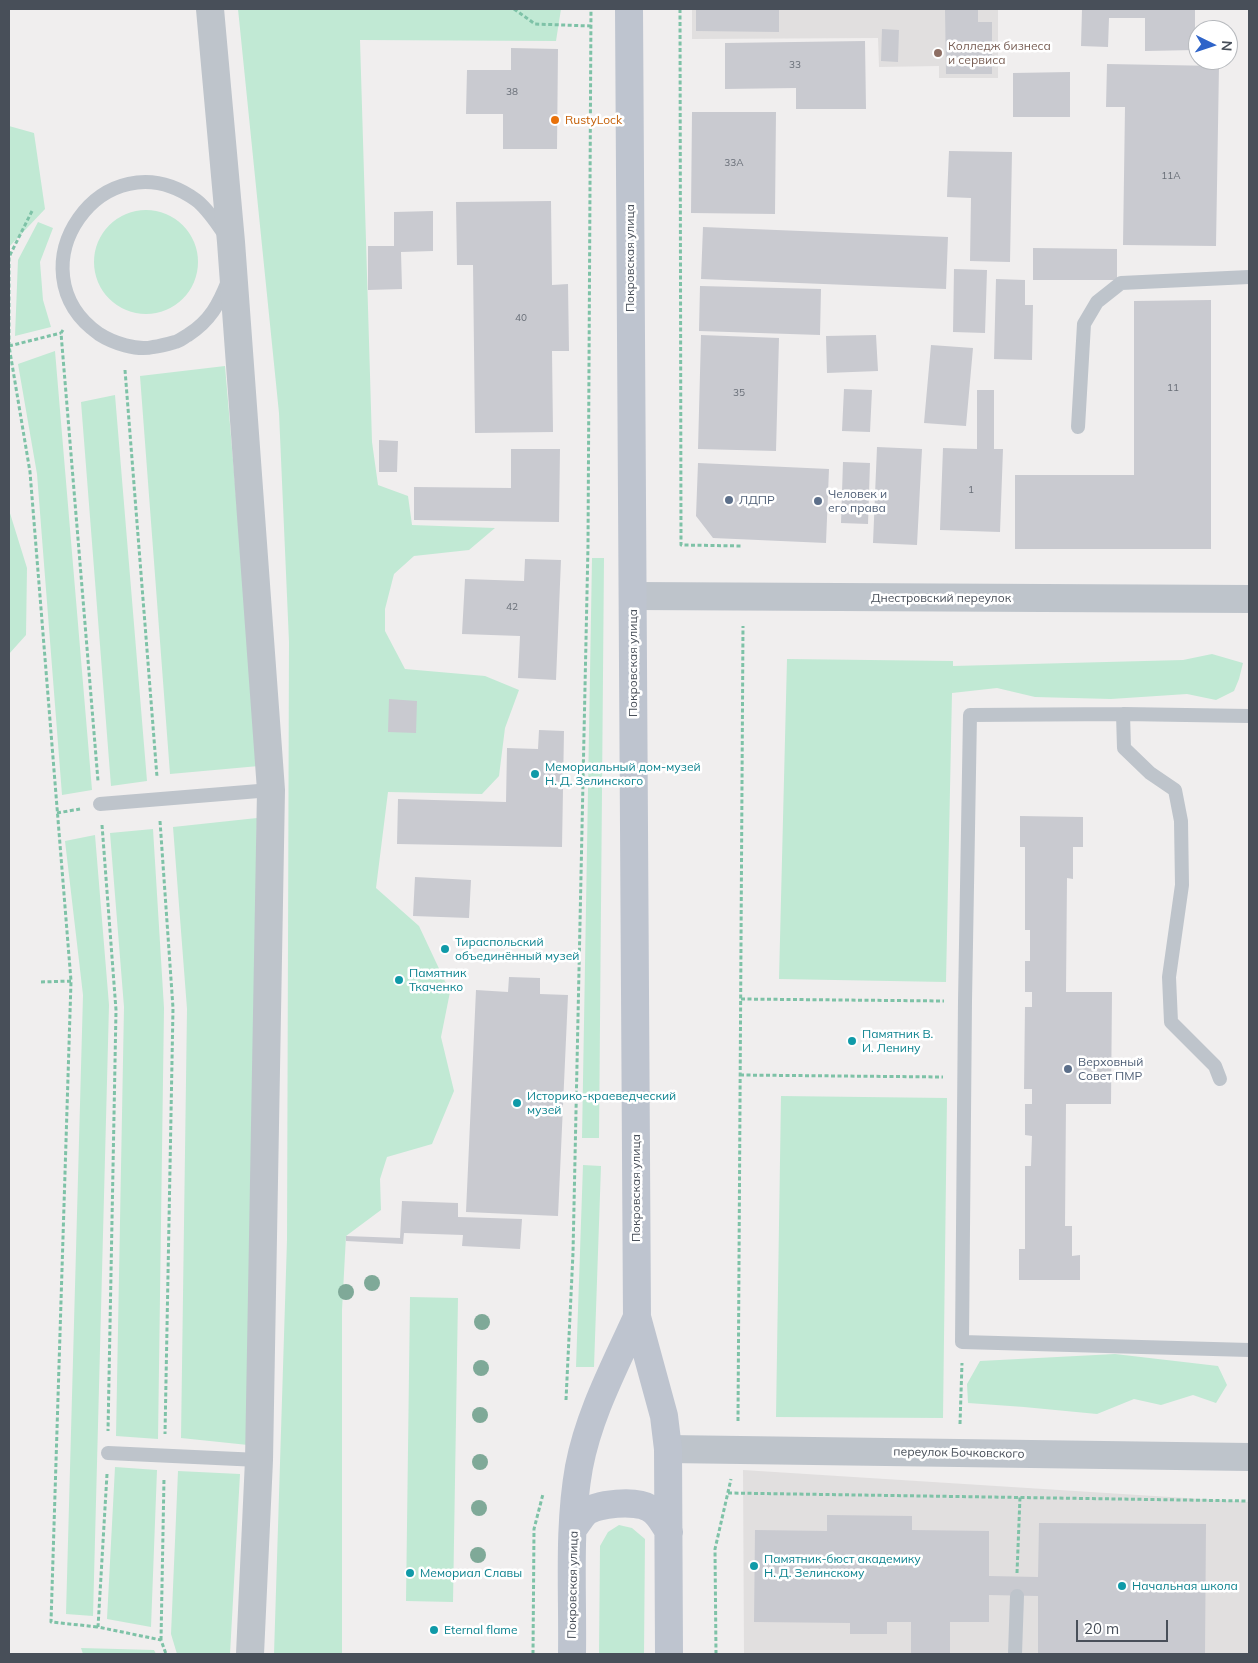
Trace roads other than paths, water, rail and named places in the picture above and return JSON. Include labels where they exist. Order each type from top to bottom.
[{"type":"main road","name":"Покровская улица","points":[[629,9],[637,1317],[664,1416],[668,1449],[669,1654]]},
{"type":"main road","name":"Покровская улица","points":[[572,1654],[573,1529],[580,1466],[594,1414],[637,1317]]},
{"type":"main road","points":[[573,1529],[585,1513],[600,1506],[633,1504],[648,1507],[658,1514],[669,1532]]},
{"type":"street","points":[[210,9],[231,242],[271,790],[258,1460],[250,1654]]},
{"type":"street","name":"Днестровский переулок","points":[[633,596],[1249,600]]},
{"type":"street","name":"переулок Бочковского","points":[[668,1449],[1249,1457]]},
{"type":"lane","points":[[231,242],[198,201],[174,188],[147,182],[122,186],[102,194],[85,209],[70,232],[64,253],[63,276],[69,297],[76,310],[94,330],[105,338],[123,345],[149,348],[177,342],[202,326],[219,303],[232,269]]},
{"type":"lane","points":[[1078,427],[1084,324],[1096,302],[1121,284],[1249,277]]},
{"type":"lane","points":[[1123,714],[1124,748],[1150,773],[1175,790],[1182,821],[1182,885],[1169,977],[1171,1022],[1215,1066],[1220,1079]]},
{"type":"lane","points":[[1249,716],[1123,714],[970,715],[964,1001],[962,1342],[1249,1350]]},
{"type":"lane","points":[[100,804],[271,790]]},
{"type":"lane","points":[[108,1453],[258,1460]]},
{"type":"lane","points":[[1015,1654],[1017,1596]]},
{"type":"place","name":"Колледж бизнеса и сервиса","points":[[938,53]]},
{"type":"place","name":"RustyLock","points":[[555,120]]},
{"type":"place","name":"ЛДПР","points":[[729,500]]},
{"type":"place","name":"Человек и его права","points":[[818,501]]},
{"type":"place","name":"Мемориальный дом-музей Н. Д. Зелинского","points":[[535,774]]},
{"type":"place","name":"Тираспольский объединённый музей","points":[[445,949]]},
{"type":"place","name":"Памятник Ткаченко","points":[[399,980]]},
{"type":"place","name":"Памятник В. И. Ленину","points":[[852,1041]]},
{"type":"place","name":"Верховный Совет ПМР","points":[[1068,1069]]},
{"type":"place","name":"Историко-краеведческий музей","points":[[517,1103]]},
{"type":"place","name":"Памятник-бюст академику Н. Д. Зелинскому","points":[[754,1566]]},
{"type":"place","name":"Мемориал Славы","points":[[410,1573]]},
{"type":"place","name":"Начальная школа","points":[[1122,1586]]},
{"type":"place","name":"Eternal flame","points":[[434,1630]]}]
